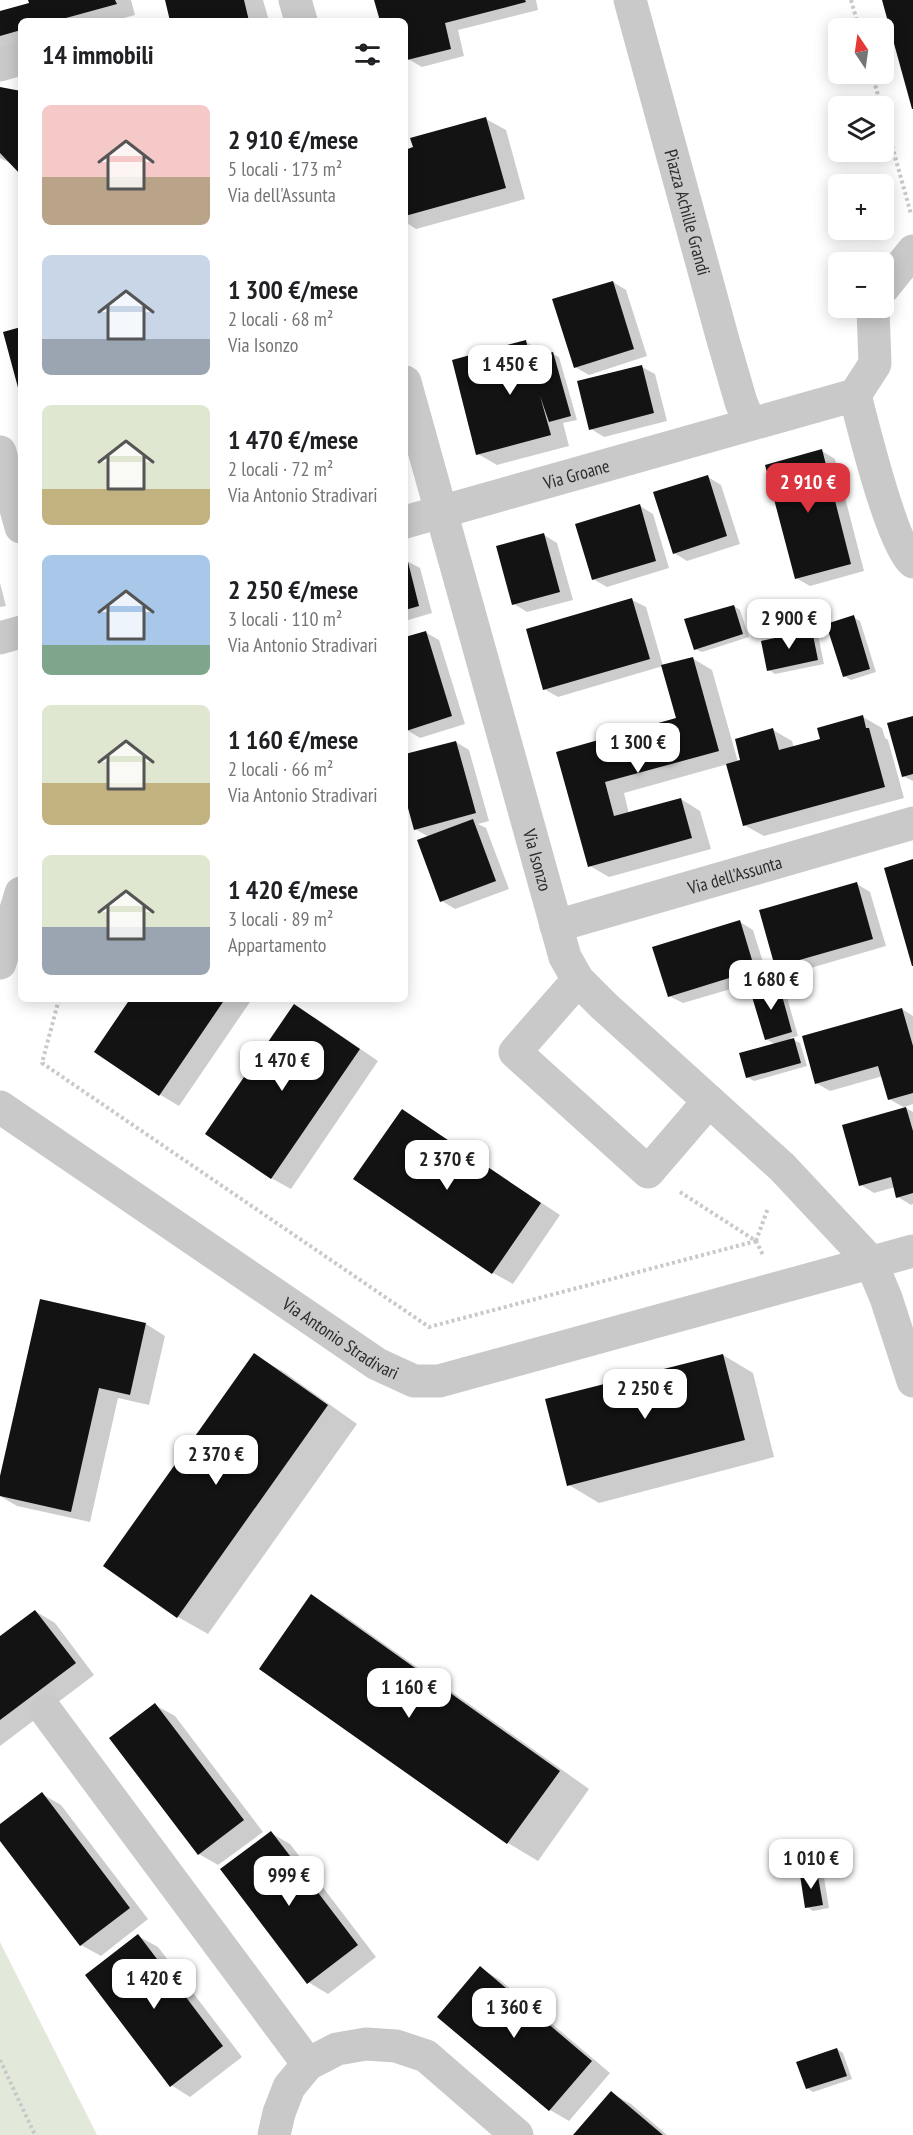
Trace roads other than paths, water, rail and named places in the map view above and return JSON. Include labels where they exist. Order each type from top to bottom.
[{"type":"street","points":[[295,0],[300,18]]},
{"type":"street","name":"Piazza Achille Grandi","points":[[630,0],[723,340],[741,402],[750,424]]},
{"type":"street","points":[[0,65],[18,60]]},
{"type":"street","points":[[894,274],[913,250]]},
{"type":"street","points":[[750,424],[855,395],[875,364],[873,318]]},
{"type":"street","name":"Via Isonzo","points":[[408,393],[565,957],[578,980],[782,1167],[871,1263],[886,1298],[913,1381]]},
{"type":"street","points":[[855,395],[896,533],[907,557],[913,562]]},
{"type":"street","name":"Via Groane","points":[[408,521],[750,424]]},
{"type":"street","points":[[0,452],[18,516]]},
{"type":"street","points":[[0,638],[18,633]]},
{"type":"street","name":"Via dell'Assunta","points":[[556,926],[913,824]]},
{"type":"street","points":[[0,963],[18,903]]},
{"type":"street","points":[[578,980],[515,1052],[648,1172],[709,1101]]},
{"type":"street","name":"Via Antonio Stradivari","points":[[0,1107],[377,1364],[414,1381],[439,1381],[913,1251]]},
{"type":"street","points":[[46,1711],[308,2064]]},
{"type":"street","points":[[274,2135],[289,2087],[308,2064],[337,2049],[366,2044],[396,2046],[426,2056],[517,2135]]}]
